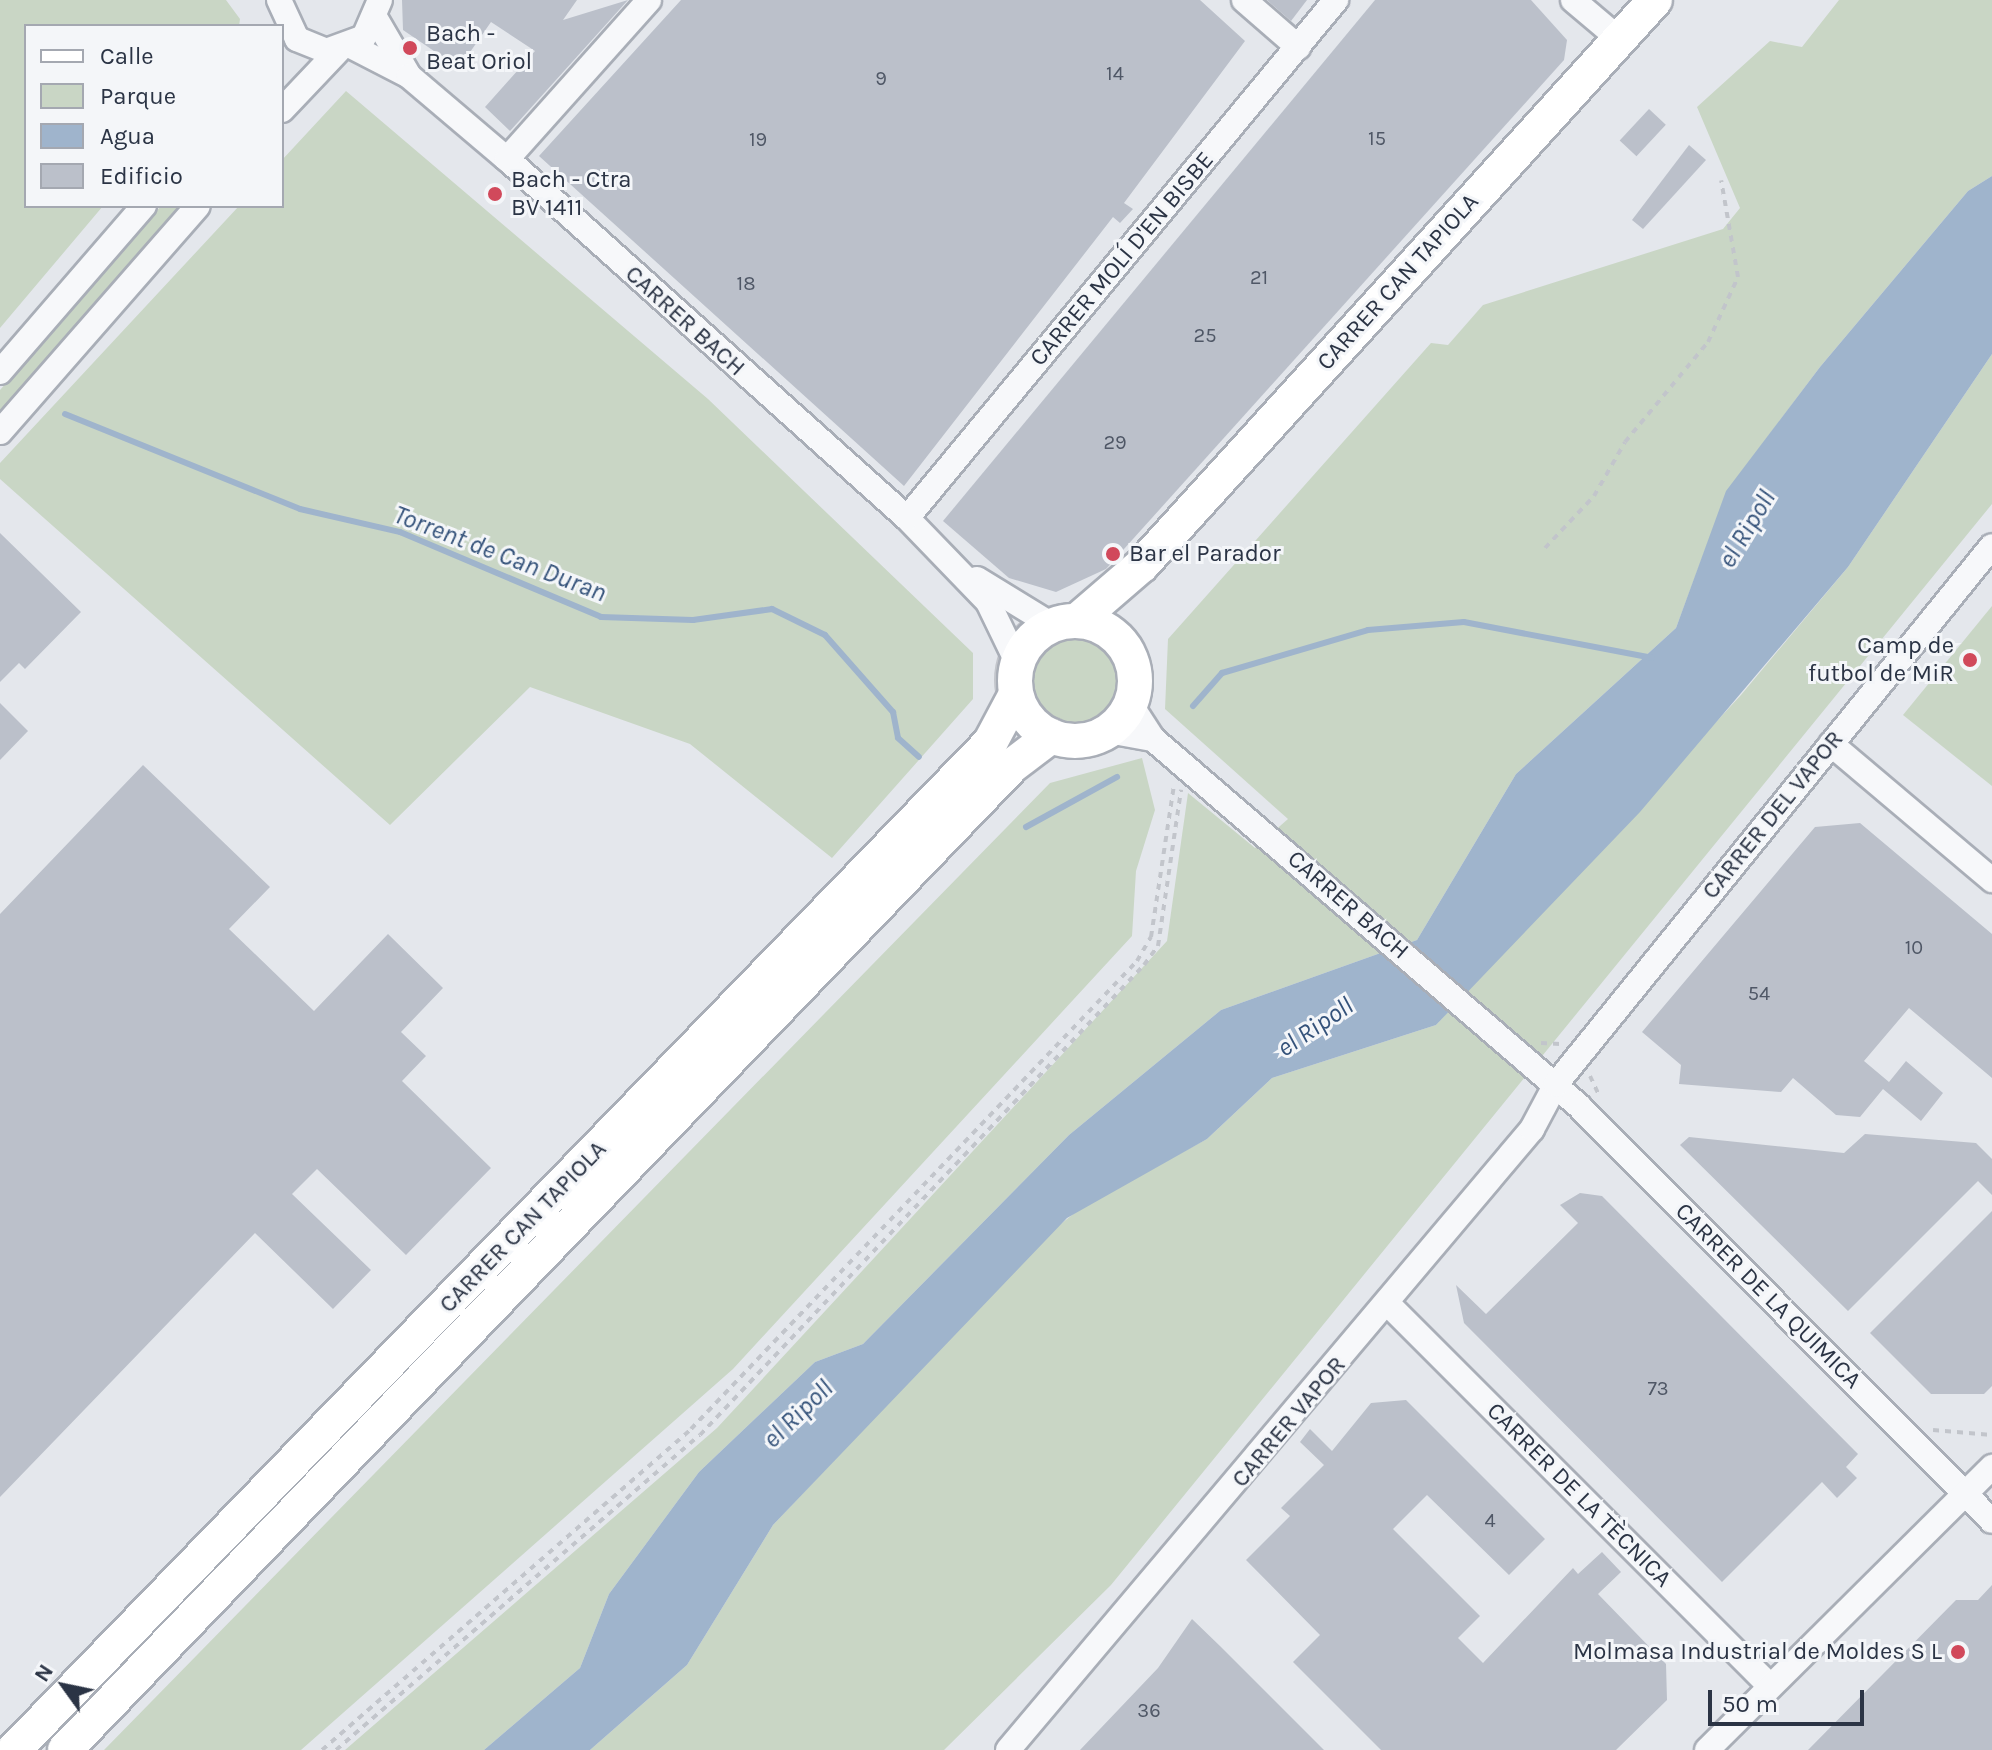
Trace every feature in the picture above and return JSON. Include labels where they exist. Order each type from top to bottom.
[{"type":"street","points":[[507,159],[649,0]]},
{"type":"street","points":[[1244,0],[1298,47]]},
{"type":"street","name":"CARRER MOLÍ D'EN BISBE","points":[[907,518],[1336,0]]},
{"type":"street","points":[[1573,0],[1618,38]]},
{"type":"street","name":"CARRER CAN TAPIOLA","points":[[14,1750],[990,743],[1007,666],[1084,621],[1142,565],[1655,0]]},
{"type":"street","points":[[284,108],[345,48],[378,10]]},
{"type":"street","name":"CARRER BACH","points":[[378,10],[409,76]]},
{"type":"street","name":"CARRER BACH","points":[[282,17],[314,48],[345,48],[409,76],[507,159],[958,567],[1007,666]]},
{"type":"street","points":[[0,372],[142,208]]},
{"type":"street","points":[[0,432],[196,208]]},
{"type":"street","name":"CARRER DEL VAPOR","points":[[1549,1078],[1831,744],[1992,546]]},
{"type":"street","name":"CARRER BACH","points":[[958,567],[1084,621]]},
{"type":"street","points":[[1007,666],[1023,712],[1043,742],[1080,741],[1126,722],[1133,664],[1084,621]]},
{"type":"street","name":"CARRER BACH","points":[[1126,722],[1153,739],[1185,775],[1260,830],[1549,1078]]},
{"type":"street","name":"CARRER CAN TAPIOLA","points":[[65,1750],[1043,742]]},
{"type":"street","points":[[1831,744],[1992,880]]},
{"type":"street","name":"CARRER VAPOR","points":[[1008,1750],[1388,1304],[1532,1129],[1549,1078]]},
{"type":"street","name":"CARRER DE LA QUIMICA","points":[[1549,1078],[1992,1521]]},
{"type":"street","name":"CARRER DE LA TÈCNICA","points":[[1388,1304],[1770,1686]]},
{"type":"street","points":[[1707,1750],[1992,1467]]},
{"type":"path","points":[[1545,548],[1594,496],[1625,442],[1708,342],[1738,277],[1721,180]]},
{"type":"path","points":[[1007,666],[996,682],[1007,666],[1084,621]]},
{"type":"path","points":[[1007,666],[1043,742],[1074,757],[1126,722],[1149,672],[1084,621]]},
{"type":"path","points":[[322,1750],[691,1429],[1137,961],[1151,937],[1185,775]]},
{"type":"path","points":[[336,1750],[700,1435],[1144,965],[1158,946],[1185,775]]},
{"type":"path","points":[[1539,1043],[1558,1045]]},
{"type":"path","points":[[1582,1069],[1600,1101]]},
{"type":"green space","points":[[0,0],[226,0],[240,19],[239,24],[24,24],[24,208],[101,208],[0,328]]},
{"type":"green space","points":[[1839,0],[1992,0],[1992,176],[1968,191],[1820,367],[1727,491],[1676,628],[1516,774],[1417,940],[1221,1010],[1069,1135],[863,1344],[815,1362],[699,1472],[609,1594],[580,1668],[484,1750],[345,1750],[717,1428],[1167,941],[1188,793],[1255,848],[1288,819],[1165,709],[1168,639],[1431,343],[1448,345],[1483,305],[1723,229],[1740,208],[1697,107],[1770,41],[1802,47]]},
{"type":"green space","points":[[346,91],[708,399],[973,653],[973,699],[832,858],[690,744],[530,687],[390,825],[0,479],[0,463],[237,208],[284,208],[284,158]]},
{"type":"green space","points":[[159,208],[178,208],[0,413],[0,390]]},
{"type":"green space","points":[[1992,354],[1992,504],[1111,1585],[944,1750],[590,1750],[687,1665],[773,1525],[1048,1234],[1086,1204],[1207,1139],[1272,1078],[1436,1025],[1741,695],[1848,567]]},
{"type":"green space","name":"Camp de futbol de MiR","points":[[1992,606],[1992,786],[1903,715]]},
{"type":"green space","points":[[1074,632],[1093,636],[1109,646],[1119,662],[1123,681],[1119,700],[1109,716],[1093,726],[1074,730],[1055,726],[1039,716],[1029,700],[1025,681],[1029,662],[1039,646],[1055,636]]},
{"type":"green space","points":[[1142,758],[1155,810],[1136,871],[1132,936],[733,1369],[301,1750],[104,1750],[1050,783]]},
{"type":"water","name":"el Ripoll","points":[[1992,176],[1992,354],[1848,567],[1640,812],[1436,1025],[1272,1078],[1207,1139],[1067,1218],[773,1525],[687,1665],[590,1750],[484,1750],[580,1668],[609,1594],[699,1472],[815,1362],[863,1344],[1069,1135],[1221,1010],[1417,940],[1516,774],[1676,628],[1726,491],[1820,367],[1968,191]]},
{"type":"building","points":[[402,0],[577,0],[563,20],[628,0],[510,131],[485,107],[535,51],[491,22],[459,68],[403,30]]},
{"type":"building","points":[[681,0],[1200,0],[1245,41],[1124,203],[1133,209],[1120,223],[1113,217],[904,486],[539,156]]},
{"type":"building","points":[[1267,0],[1307,0],[1291,21]]},
{"type":"building","points":[[1375,0],[1531,0],[1567,40],[1564,60],[1106,569],[1056,592],[1009,578],[943,521]]},
{"type":"building","points":[[1649,109],[1666,125],[1636,156],[1620,140]]},
{"type":"building","points":[[1689,145],[1706,160],[1643,229],[1632,220]]},
{"type":"building","points":[[0,533],[81,612],[25,669],[19,663],[0,682]]},
{"type":"building","points":[[0,703],[28,731],[0,760]]},
{"type":"building","points":[[143,765],[270,887],[229,929],[314,1011],[388,934],[443,988],[401,1032],[426,1056],[402,1081],[491,1168],[406,1255],[317,1169],[292,1194],[371,1270],[333,1309],[255,1233],[0,1497],[0,914]]},
{"type":"building","points":[[1860,823],[1992,934],[1992,1078],[1909,1008],[1864,1061],[1889,1082],[1906,1061],[1943,1093],[1921,1121],[1883,1089],[1860,1117],[1836,1115],[1793,1078],[1781,1092],[1679,1084],[1681,1065],[1642,1032],[1815,827]]},
{"type":"building","points":[[1865,1134],[1976,1143],[1992,1159],[1992,1195],[1978,1181],[1848,1311],[1680,1145],[1689,1137],[1844,1153]]},
{"type":"building","points":[[1580,1193],[1602,1196],[1858,1454],[1846,1467],[1857,1478],[1837,1498],[1822,1482],[1722,1582],[1464,1323],[1456,1285],[1486,1314],[1578,1223],[1560,1205]]},
{"type":"building","points":[[1992,1211],[1992,1386],[1984,1394],[1931,1394],[1870,1333]]},
{"type":"building","points":[[1406,1400],[1545,1539],[1509,1575],[1427,1495],[1393,1529],[1480,1616],[1458,1638],[1483,1663],[1573,1568],[1578,1574],[1602,1552],[1621,1572],[1598,1594],[1666,1664],[1667,1700],[1616,1750],[1381,1750],[1293,1662],[1320,1635],[1246,1560],[1290,1516],[1281,1508],[1324,1465],[1300,1442],[1310,1429],[1332,1451],[1371,1403]]},
{"type":"building","points":[[1992,1585],[1992,1750],[1808,1750],[1956,1600],[1978,1600]]},
{"type":"building","points":[[1192,1619],[1324,1750],[1080,1750],[1158,1668]]},
{"type":"waterway","name":"Torrent de Can Duran","points":[[65,414],[300,509],[400,532],[601,617],[693,620],[772,609],[825,635],[893,712],[898,738],[919,757]]},
{"type":"waterway","name":"Torrent de Can Duran","points":[[1193,706],[1222,673],[1368,630],[1464,622],[1652,658]]},
{"type":"waterway","name":"Torrent de Can Duran","points":[[1026,827],[1117,777]]},
{"type":"place","name":"Bach - Beat Oriol","points":[[410,48]]},
{"type":"place","name":"Bach - Ctra BV 1411","points":[[495,194]]},
{"type":"place","name":"Bar el Parador","points":[[1113,554]]},
{"type":"place","name":"Camp de futbol de MiR","points":[[1970,660]]},
{"type":"place","name":"Molmasa Industrial de Moldes S L","points":[[1958,1652]]}]
